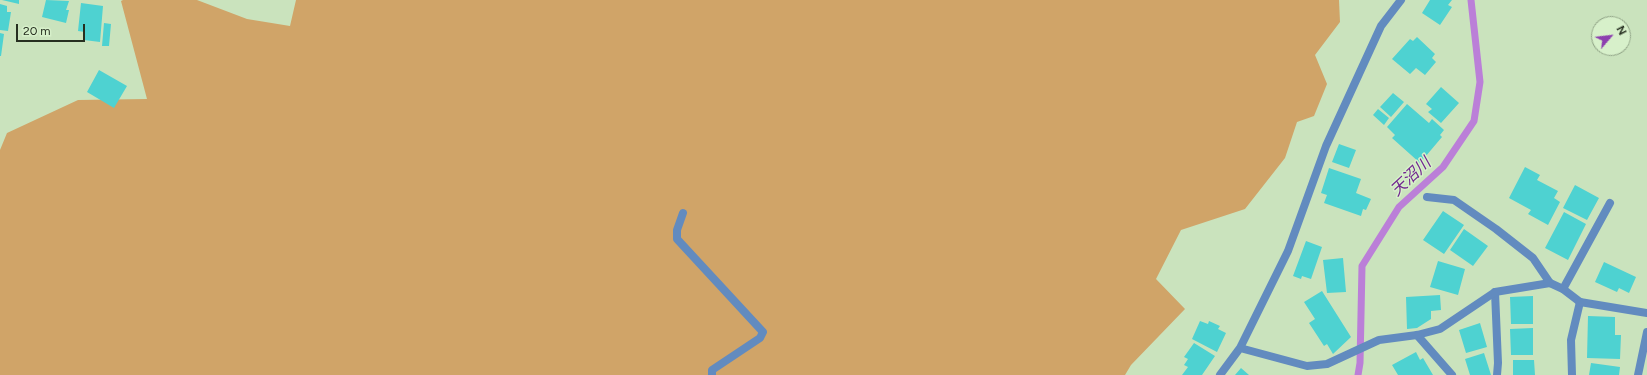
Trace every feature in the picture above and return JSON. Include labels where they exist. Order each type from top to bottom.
[{"type":"street","points":[[1220,375],[1240,348],[1288,251],[1326,146],[1381,26],[1401,0]]},
{"type":"street","points":[[1427,197],[1454,200],[1496,229],[1533,258],[1550,283],[1563,289],[1580,302],[1647,313]]},
{"type":"street","points":[[1563,289],[1610,203]]},
{"type":"street","points":[[683,213],[677,230],[677,239],[763,332],[760,338],[712,370],[712,375]]},
{"type":"street","points":[[1240,348],[1307,366],[1327,364],[1379,340],[1417,335],[1440,329],[1495,292],[1550,283]]},
{"type":"street","points":[[1495,292],[1498,363],[1497,375]]},
{"type":"street","points":[[1572,375],[1571,340],[1580,302]]},
{"type":"street","points":[[1638,375],[1647,332]]},
{"type":"street","points":[[1417,335],[1452,375]]},
{"type":"shaded area","points":[[197,0],[247,19],[290,26],[296,0],[1339,0],[1340,22],[1315,55],[1327,84],[1314,116],[1297,122],[1285,158],[1245,209],[1181,230],[1156,279],[1185,309],[1131,365],[1125,375],[0,375],[0,150],[7,133],[78,100],[147,99],[121,1]]},
{"type":"building","points":[[2,0],[19,0],[19,4]]},
{"type":"building","points":[[46,0],[69,1],[66,10],[69,10],[66,23],[42,17]]},
{"type":"building","points":[[1430,0],[1452,0],[1448,5],[1452,7],[1440,25],[1422,13]]},
{"type":"building","points":[[81,3],[103,6],[100,42],[84,40],[85,32],[78,31]]},
{"type":"building","points":[[0,4],[7,6],[7,12],[11,12],[8,31],[0,30]]},
{"type":"building","points":[[104,23],[111,24],[109,46],[102,46]]},
{"type":"building","points":[[0,33],[4,34],[1,56],[0,56]]},
{"type":"building","points":[[1417,37],[1435,54],[1432,58],[1436,62],[1425,75],[1416,68],[1410,74],[1392,59],[1410,39],[1413,41]]},
{"type":"building","points":[[99,70],[127,86],[114,108],[87,92]]},
{"type":"building","points":[[1441,87],[1459,103],[1441,123],[1428,112],[1432,109],[1426,104]]},
{"type":"building","points":[[1393,93],[1404,102],[1391,117],[1380,107]]},
{"type":"building","points":[[1407,104],[1429,123],[1432,119],[1444,130],[1440,135],[1442,137],[1420,163],[1392,138],[1395,135],[1387,127]]},
{"type":"building","points":[[1378,109],[1389,118],[1384,125],[1373,115]]},
{"type":"building","points":[[1339,144],[1356,150],[1349,168],[1332,162]]},
{"type":"building","points":[[1525,167],[1540,175],[1537,180],[1558,191],[1554,198],[1560,202],[1548,225],[1528,214],[1531,210],[1509,198]]},
{"type":"building","points":[[1329,168],[1361,179],[1356,193],[1371,199],[1366,210],[1363,209],[1361,216],[1324,203],[1327,195],[1321,193]]},
{"type":"building","points":[[1575,185],[1599,198],[1587,220],[1563,208]]},
{"type":"building","points":[[1443,211],[1464,225],[1444,254],[1423,240]]},
{"type":"building","points":[[1564,212],[1586,224],[1568,260],[1545,248]]},
{"type":"building","points":[[1464,229],[1488,246],[1473,266],[1450,250]]},
{"type":"building","points":[[1306,241],[1322,247],[1311,279],[1302,276],[1301,279],[1293,276]]},
{"type":"building","points":[[1343,258],[1346,292],[1327,293],[1323,260]]},
{"type":"building","points":[[1438,261],[1465,269],[1458,295],[1430,287]]},
{"type":"building","points":[[1604,262],[1636,277],[1629,293],[1619,288],[1617,292],[1595,282]]},
{"type":"building","points":[[1322,291],[1351,337],[1333,354],[1327,344],[1324,346],[1309,323],[1315,319],[1304,302]]},
{"type":"building","points":[[1440,295],[1441,310],[1431,311],[1431,319],[1417,328],[1407,329],[1406,297]]},
{"type":"building","points":[[1533,296],[1533,324],[1511,324],[1510,297]]},
{"type":"building","points":[[1588,316],[1615,317],[1615,335],[1621,335],[1620,359],[1587,358]]},
{"type":"building","points":[[1200,321],[1208,324],[1209,321],[1220,326],[1218,329],[1226,333],[1217,352],[1192,339]]},
{"type":"building","points":[[1480,323],[1487,347],[1466,353],[1459,330]]},
{"type":"building","points":[[1533,328],[1533,355],[1511,355],[1510,329]]},
{"type":"building","points":[[1194,343],[1215,356],[1202,375],[1182,375],[1188,367],[1184,365],[1188,359],[1184,357]]},
{"type":"building","points":[[1416,352],[1420,360],[1423,358],[1433,375],[1398,375],[1392,365]]},
{"type":"building","points":[[1484,353],[1491,375],[1470,375],[1465,359]]},
{"type":"building","points":[[1513,360],[1534,360],[1535,375],[1513,375]]},
{"type":"building","points":[[1591,363],[1620,367],[1619,375],[1589,375]]},
{"type":"building","points":[[1241,368],[1249,375],[1235,375]]},
{"type":"waterway","name":"天沼川","points":[[1358,375],[1360,363],[1362,266],[1399,207],[1443,167],[1474,121],[1480,82],[1471,0]]}]
